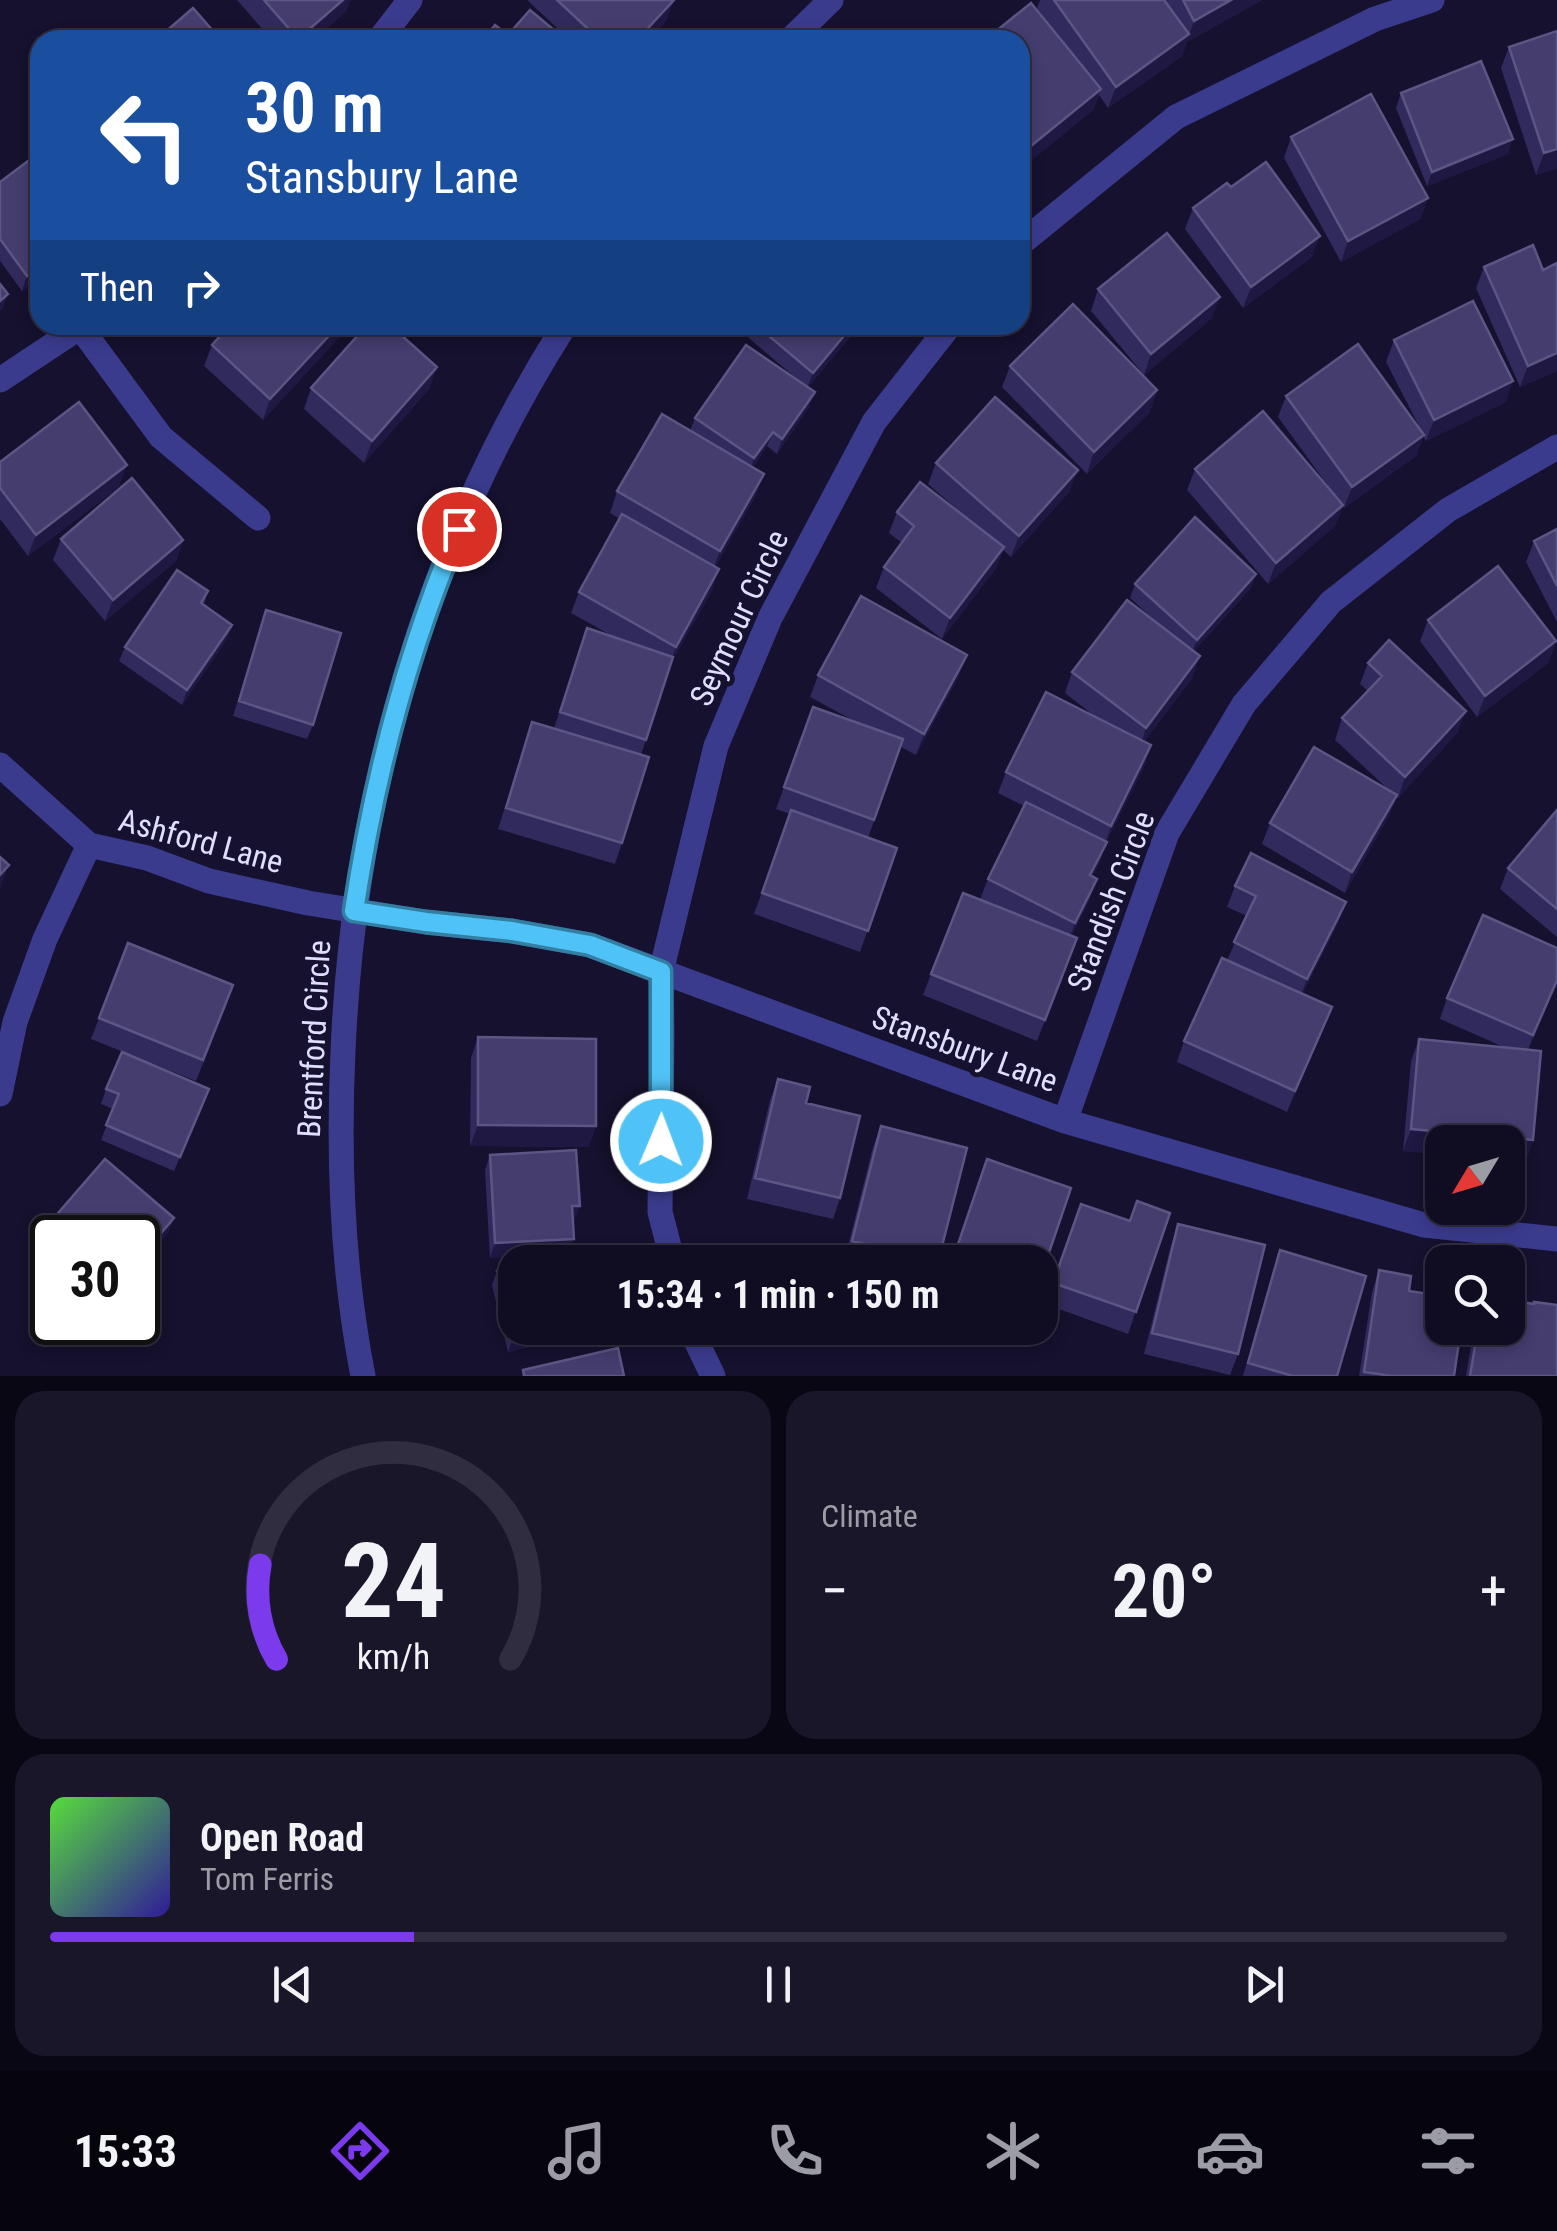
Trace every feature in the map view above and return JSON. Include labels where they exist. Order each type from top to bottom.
[{"type":"street","points":[[387,30],[410,0]]},
{"type":"street","points":[[1030,236],[1176,117],[1375,20],[1432,0]]},
{"type":"street","points":[[799,30],[823,2]]},
{"type":"street","points":[[0,380],[68,335]]},
{"type":"street","points":[[88,335],[161,438],[258,518]]},
{"type":"street","name":"Brentford Circle","points":[[363,1376],[344,1233],[339,1130],[345,994],[365,840],[408,665],[445,562],[487,464],[559,335]]},
{"type":"street","name":"Seymour Circle","points":[[668,1245],[660,1212],[661,972],[716,746],[770,618],[874,422],[942,335]]},
{"type":"street","name":"Standish Circle","points":[[1065,1120],[1167,833],[1244,704],[1331,602],[1448,510],[1557,448]]},
{"type":"street","name":"Ashford Lane","points":[[0,764],[88,845],[147,858],[210,881],[354,911]]},
{"type":"street","points":[[0,1094],[15,1022],[44,939],[88,845]]},
{"type":"street","name":"Stansbury Lane","points":[[354,911],[590,945],[1065,1120],[1424,1225],[1557,1239]]},
{"type":"street","points":[[698,1345],[713,1376]]},
{"type":"building","points":[[264,0],[343,0],[308,30],[290,30]]},
{"type":"building","points":[[557,0],[674,0],[646,30],[589,30]]},
{"type":"building","points":[[1054,0],[1164,0],[1189,34],[1116,87]]},
{"type":"building","points":[[1183,0],[1231,0],[1194,21]]},
{"type":"building","points":[[1031,3],[1101,89],[1031,146],[1030,30],[997,30]]},
{"type":"building","points":[[193,8],[212,30],[168,30]]},
{"type":"building","points":[[530,10],[554,30],[512,30]]},
{"type":"building","points":[[1557,31],[1557,149],[1544,153],[1509,47]]},
{"type":"building","points":[[1481,61],[1513,139],[1432,172],[1401,93]]},
{"type":"building","points":[[1371,94],[1428,198],[1348,241],[1291,137]]},
{"type":"building","points":[[30,160],[27,276],[0,239],[0,182]]},
{"type":"building","points":[[1266,162],[1320,236],[1251,287],[1193,208],[1227,183],[1231,187]]},
{"type":"building","points":[[1167,233],[1220,297],[1151,354],[1098,289]]},
{"type":"building","points":[[1533,245],[1543,270],[1557,263],[1557,353],[1528,366],[1484,267]]},
{"type":"building","points":[[0,284],[8,294],[0,301]]},
{"type":"building","points":[[1473,301],[1513,381],[1434,420],[1394,340]]},
{"type":"building","points":[[1073,304],[1157,390],[1094,452],[1010,366]]},
{"type":"building","points":[[221,335],[330,335],[270,399],[212,345]]},
{"type":"building","points":[[358,335],[401,335],[437,367],[372,441],[311,388]]},
{"type":"building","points":[[768,335],[845,335],[813,373]]},
{"type":"building","points":[[1358,344],[1424,435],[1352,487],[1286,396]]},
{"type":"building","points":[[746,345],[815,392],[782,439],[773,432],[754,458],[695,418]]},
{"type":"building","points":[[995,397],[1078,470],[1019,536],[936,463]]},
{"type":"building","points":[[79,402],[127,465],[36,535],[0,488],[0,462]]},
{"type":"building","points":[[1263,411],[1343,505],[1276,563],[1195,469]]},
{"type":"building","points":[[662,414],[764,474],[720,551],[617,491]]},
{"type":"building","points":[[132,478],[183,540],[113,600],[61,539]]},
{"type":"building","points":[[920,482],[1004,547],[950,618],[884,567],[914,526],[897,512]]},
{"type":"building","points":[[622,514],[719,569],[676,647],[579,592]]},
{"type":"building","points":[[1195,517],[1256,574],[1197,640],[1135,584]]},
{"type":"building","points":[[1557,529],[1557,586],[1534,541]]},
{"type":"building","points":[[1498,566],[1556,641],[1485,696],[1428,620]]},
{"type":"building","points":[[177,570],[208,591],[201,603],[232,625],[187,690],[125,647]]},
{"type":"building","points":[[861,596],[967,655],[924,734],[818,675]]},
{"type":"building","points":[[1127,600],[1200,656],[1146,728],[1072,672]]},
{"type":"building","points":[[266,610],[341,633],[313,725],[239,701]]},
{"type":"building","points":[[587,628],[673,657],[646,740],[560,712]]},
{"type":"building","points":[[1389,640],[1466,711],[1405,777],[1342,718],[1382,676],[1368,663]]},
{"type":"building","points":[[1046,692],[1151,745],[1111,826],[1006,772]]},
{"type":"building","points":[[813,707],[903,739],[874,820],[784,787]]},
{"type":"building","points":[[532,722],[649,757],[622,843],[506,808]]},
{"type":"building","points":[[1314,747],[1397,795],[1352,872],[1270,823]]},
{"type":"building","points":[[1026,802],[1107,842],[1090,875],[1097,879],[1075,923],[988,879]]},
{"type":"building","points":[[791,810],[897,848],[868,931],[762,893]]},
{"type":"building","points":[[1557,810],[1557,909],[1508,868]]},
{"type":"building","points":[[1251,853],[1346,902],[1307,979],[1234,942],[1256,896],[1235,886]]},
{"type":"building","points":[[0,857],[9,865],[0,875]]},
{"type":"building","points":[[963,893],[1077,938],[1045,1020],[931,974]]},
{"type":"building","points":[[1483,915],[1557,948],[1557,980],[1533,1035],[1447,998]]},
{"type":"building","points":[[128,943],[233,985],[203,1060],[99,1018]]},
{"type":"building","points":[[1222,958],[1332,1007],[1295,1091],[1184,1041]]},
{"type":"building","points":[[478,1037],[596,1039],[596,1126],[478,1125]]},
{"type":"building","points":[[1419,1039],[1541,1051],[1533,1140],[1525,1139],[1525,1125],[1425,1125],[1425,1130],[1411,1129]]},
{"type":"building","points":[[122,1052],[209,1089],[180,1157],[106,1125],[119,1094],[106,1089]]},
{"type":"building","points":[[778,1079],[810,1087],[806,1103],[860,1116],[840,1198],[755,1178]]},
{"type":"building","points":[[881,1126],[967,1148],[942,1245],[868,1245],[852,1241]]},
{"type":"building","points":[[576,1150],[580,1206],[572,1206],[574,1239],[495,1243],[490,1155]]},
{"type":"building","points":[[105,1159],[174,1218],[160,1234],[160,1215],[56,1215]]},
{"type":"building","points":[[987,1159],[1071,1188],[1052,1245],[958,1245]]},
{"type":"building","points":[[1137,1201],[1170,1213],[1136,1312],[1058,1285],[1058,1269],[1081,1204],[1130,1221]]},
{"type":"building","points":[[1178,1224],[1265,1245],[1238,1354],[1152,1333]]},
{"type":"building","points":[[1280,1250],[1366,1276],[1337,1376],[1293,1376],[1248,1363]]},
{"type":"building","points":[[1379,1270],[1411,1276],[1409,1291],[1425,1293],[1425,1345],[1459,1345],[1454,1376],[1364,1372]]},
{"type":"building","points":[[1525,1303],[1557,1305],[1557,1376],[1470,1376],[1475,1345],[1525,1345]]},
{"type":"building","points":[[618,1348],[624,1376],[524,1376],[523,1370]]},
{"type":"route","points":[[459,529],[408,665],[387,740],[354,911],[590,945],[661,972],[661,1141]]}]
